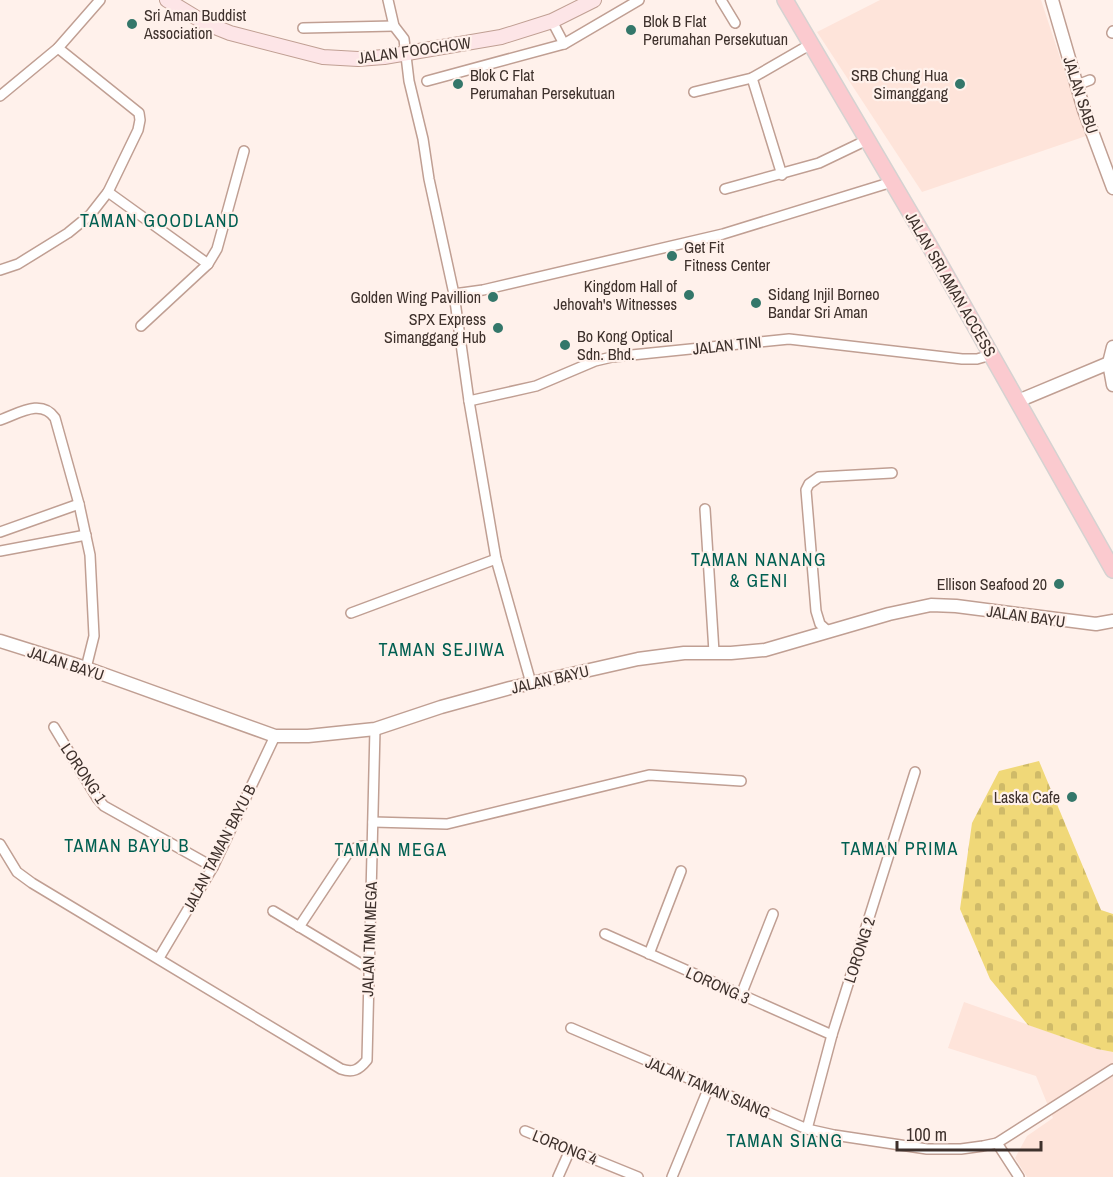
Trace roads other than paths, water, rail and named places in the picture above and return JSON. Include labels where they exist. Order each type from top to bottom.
[{"type":"main road","name":"JALAN FOOCHOW","points":[[166,0],[205,23],[230,33],[323,57],[358,59],[402,39],[501,37],[552,21],[594,0]]},
{"type":"main road","name":"JALAN SRI AMAN ACCESS","points":[[785,0],[892,182],[1113,570]]},
{"type":"street","points":[[0,96],[58,48],[100,0]]},
{"type":"street","points":[[388,0],[402,39],[454,294],[468,401],[496,559],[531,683]]},
{"type":"street","points":[[427,81],[564,44],[639,0]]},
{"type":"street","points":[[721,0],[735,23]]},
{"type":"street","name":"JALAN SABU","points":[[1052,0],[1077,85],[1113,188]]},
{"type":"street","points":[[552,21],[564,44]]},
{"type":"street","points":[[303,28],[402,39]]},
{"type":"street","points":[[694,92],[752,78],[811,44]]},
{"type":"street","points":[[0,270],[18,264],[90,215],[108,192],[138,130],[139,113],[58,48]]},
{"type":"street","points":[[752,78],[782,175]]},
{"type":"street","points":[[1077,85],[1090,80]]},
{"type":"street","points":[[724,189],[782,175],[819,163],[867,140]]},
{"type":"street","points":[[141,326],[208,264],[217,249],[244,151]]},
{"type":"street","points":[[454,294],[483,290],[723,234],[892,182]]},
{"type":"street","points":[[108,192],[208,264]]},
{"type":"street","name":"JALAN TINI","points":[[468,401],[536,386],[595,361],[612,357],[782,339],[815,340],[962,359],[977,359],[991,355]]},
{"type":"street","points":[[1113,347],[1109,363],[1113,385]]},
{"type":"street","points":[[1017,401],[1109,363]]},
{"type":"street","points":[[0,420],[35,407],[46,410],[55,418],[79,504],[90,555],[94,636],[86,668]]},
{"type":"street","points":[[829,632],[820,624],[816,611],[806,490],[809,484],[819,477],[892,473]]},
{"type":"street","points":[[0,532],[79,504]]},
{"type":"street","points":[[705,509],[714,652]]},
{"type":"street","points":[[0,551],[86,535]]},
{"type":"street","points":[[351,613],[496,559]]},
{"type":"street","name":"JALAN BAYU","points":[[0,641],[86,668],[275,736],[308,736],[375,729],[441,707],[531,683],[656,655],[765,650],[889,614],[932,605],[1095,624],[1113,621]]},
{"type":"street","name":"LORONG 1","points":[[54,727],[104,806],[213,867]]},
{"type":"street","name":"JALAN TMN MEGA","points":[[159,958],[341,1069],[355,1071],[367,1060],[375,729]]},
{"type":"street","name":"JALAN TAMAN BAYU B","points":[[159,958],[213,867],[275,736]]},
{"type":"street","name":"LORONG 2","points":[[807,1129],[832,1035],[915,772]]},
{"type":"street","points":[[373,822],[447,824],[649,775],[741,781]]},
{"type":"street","points":[[0,844],[17,872],[159,958]]},
{"type":"street","points":[[299,927],[350,850],[362,846],[372,848]]},
{"type":"street","points":[[649,954],[681,871]]},
{"type":"street","points":[[273,911],[368,968]]},
{"type":"street","points":[[741,995],[773,914]]},
{"type":"street","name":"LORONG 3","points":[[605,934],[832,1035]]},
{"type":"street","name":"JALAN TAMAN SIANG","points":[[571,1028],[807,1129],[856,1139],[927,1149],[961,1149],[997,1143],[1113,1069]]},
{"type":"street","points":[[672,1177],[709,1087]]},
{"type":"street","name":"LORONG 4","points":[[525,1131],[638,1177]]},
{"type":"street","points":[[997,1143],[1019,1177]]},
{"type":"street","points":[[558,1177],[570,1150]]},
{"type":"place","name":"Sri Aman Buddist Association","points":[[132,24]]},
{"type":"place","name":"Blok B Flat Perumahan Persekutuan","points":[[631,30]]},
{"type":"place","name":"Blok C Flat Perumahan Persekutuan","points":[[458,84]]},
{"type":"place","name":"SRB Chung Hua Simanggang","points":[[960,84]]},
{"type":"place","name":"Get Fit Fitness Center","points":[[672,256]]},
{"type":"place","name":"Kingdom Hall of Jehovah's Witnesses","points":[[689,295]]},
{"type":"place","name":"Golden Wing Pavillion","points":[[493,297]]},
{"type":"place","name":"Sidang Injil Borneo Bandar Sri Aman","points":[[756,303]]},
{"type":"place","name":"SPX Express Simanggang Hub","points":[[498,328]]},
{"type":"place","name":"Bo Kong Optical Sdn. Bhd.","points":[[565,345]]},
{"type":"place","name":"Ellison Seafood 20","points":[[1059,584]]},
{"type":"place","name":"Laska Cafe","points":[[1072,797]]},
{"type":"district","name":"TAMAN GOODLAND","points":[[160,220]]},
{"type":"district","name":"TAMAN NANANG & GENI","points":[[759,569]]},
{"type":"district","name":"TAMAN SEJIWA","points":[[442,649]]},
{"type":"district","name":"TAMAN BAYU B","points":[[127,845]]},
{"type":"district","name":"TAMAN PRIMA","points":[[900,848]]},
{"type":"district","name":"TAMAN MEGA","points":[[391,849]]},
{"type":"district","name":"TAMAN SIANG","points":[[785,1140]]}]
